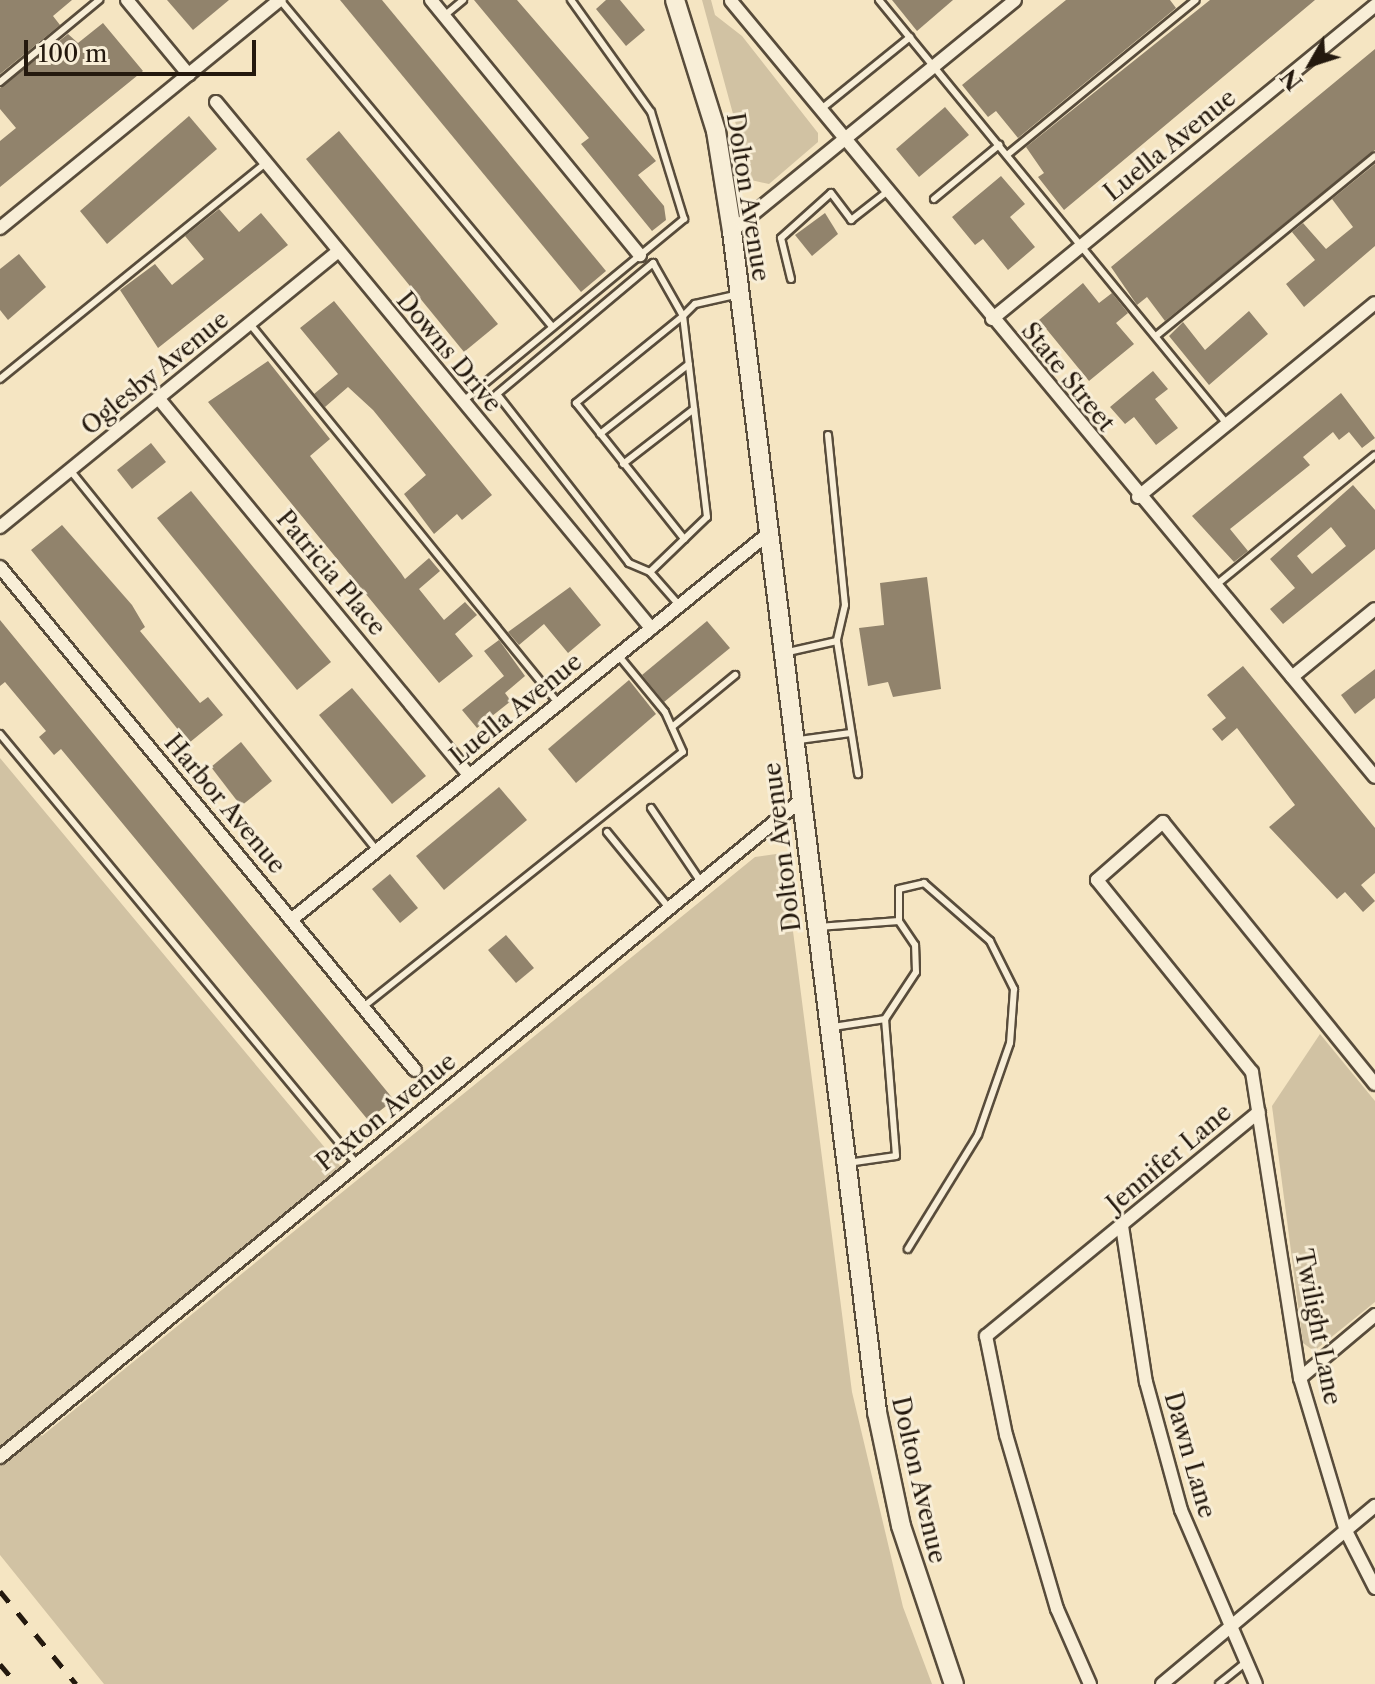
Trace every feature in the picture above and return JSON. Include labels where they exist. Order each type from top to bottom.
[{"type":"street","points":[[127,0],[189,75]]},
{"type":"street","points":[[0,228],[280,0]]},
{"type":"street","points":[[431,0],[640,255]]},
{"type":"street","name":"Dolton Avenue","points":[[675,0],[716,131],[732,231],[845,1164],[888,1475],[954,1684]]},
{"type":"street","points":[[732,231],[1015,0]]},
{"type":"street","name":"State Street","points":[[731,1],[1138,497],[1292,677],[1370,762],[1375,777]]},
{"type":"street","name":"Luella Avenue","points":[[992,319],[1375,5]]},
{"type":"street","name":"Downs Drive","points":[[216,102],[651,628]]},
{"type":"street","name":"Oglesby Avenue","points":[[0,527],[337,252]]},
{"type":"street","points":[[1138,497],[1375,303]]},
{"type":"street","name":"Patricia Place","points":[[159,399],[469,775]]},
{"type":"street","name":"Luella Avenue","points":[[291,920],[769,533]]},
{"type":"street","name":"Harbor Avenue","points":[[0,567],[415,1070]]},
{"type":"street","points":[[1292,677],[1375,609]]},
{"type":"street","name":"Paxton Avenue","points":[[0,1457],[800,801]]},
{"type":"street","name":"Jennifer Lane","points":[[1090,1684],[1057,1609],[1006,1435],[986,1336],[1259,1112],[1252,1072],[1097,880],[1163,822],[1375,1084]]},
{"type":"street","name":"Twilight Lane","points":[[1259,1112],[1300,1378],[1346,1531],[1375,1588]]},
{"type":"street","name":"Dawn Lane","points":[[1122,1226],[1146,1382],[1181,1510],[1228,1628],[1256,1684]]},
{"type":"street","points":[[1300,1378],[1375,1315]]},
{"type":"street","points":[[1162,1684],[1375,1506]]},
{"type":"lane","points":[[0,82],[99,0]]},
{"type":"lane","points":[[280,0],[552,327]]},
{"type":"lane","points":[[444,16],[463,0]]},
{"type":"lane","points":[[462,402],[684,219],[672,175],[635,83],[571,0]]},
{"type":"lane","points":[[879,0],[1228,424]]},
{"type":"lane","points":[[1007,155],[1196,0]]},
{"type":"lane","points":[[820,110],[910,37]]},
{"type":"lane","points":[[934,199],[999,145]]},
{"type":"lane","points":[[1156,336],[1375,156]]},
{"type":"lane","points":[[0,379],[266,163]]},
{"type":"lane","points":[[791,279],[781,238],[831,193],[851,220],[888,191]]},
{"type":"lane","points":[[650,572],[707,517],[683,316],[653,263],[497,394],[629,563],[650,572],[679,605]]},
{"type":"lane","points":[[684,539],[576,403],[695,304],[740,294]]},
{"type":"lane","points":[[250,324],[558,703]]},
{"type":"lane","points":[[600,434],[689,364]]},
{"type":"lane","points":[[623,464],[694,409]]},
{"type":"lane","points":[[828,435],[845,605],[837,641],[858,774]]},
{"type":"lane","points":[[1216,585],[1375,455]]},
{"type":"lane","points":[[70,470],[377,850]]},
{"type":"lane","points":[[783,653],[837,641]]},
{"type":"lane","points":[[363,1007],[683,752],[672,727],[618,655]]},
{"type":"lane","points":[[672,727],[735,675]]},
{"type":"lane","points":[[793,740],[851,733]]},
{"type":"lane","points":[[0,734],[357,1164]]},
{"type":"lane","points":[[651,808],[701,882]]},
{"type":"lane","points":[[607,832],[669,908]]},
{"type":"lane","points":[[845,1164],[896,1156],[885,1019],[916,972],[915,945],[899,921],[899,889],[907,884],[924,883],[946,897],[1006,965],[1015,1008],[1002,1072],[978,1135],[908,1249]]},
{"type":"lane","points":[[816,927],[899,921]]},
{"type":"lane","points":[[828,1027],[885,1019]]},
{"type":"lane","points":[[1219,1684],[1246,1662]]},
{"type":"shaded area","points":[[702,0],[711,0],[715,15],[742,36],[818,133],[818,142],[769,184],[751,180]]},
{"type":"shaded area","points":[[0,758],[341,1167],[32,1422],[42,1436],[755,857],[783,853],[852,1392],[903,1607],[932,1684],[104,1684],[0,1555]]},
{"type":"shaded area","points":[[1320,1034],[1375,1101],[1375,1302],[1314,1351],[1303,1343],[1272,1106]]},
{"type":"building","points":[[0,0],[72,0],[53,16],[60,25],[0,74]]},
{"type":"building","points":[[167,0],[229,0],[193,30]]},
{"type":"building","points":[[340,0],[382,0],[606,271],[581,292]]},
{"type":"building","points":[[474,0],[517,0],[656,161],[638,175],[664,206],[666,220],[652,231],[581,144],[589,138]]},
{"type":"building","points":[[606,0],[620,0],[645,30],[626,46],[596,9]]},
{"type":"building","points":[[892,0],[953,0],[917,31]]},
{"type":"building","points":[[1066,0],[1170,0],[1176,8],[1018,138],[996,111],[988,117],[962,85]]},
{"type":"building","points":[[1210,0],[1315,0],[1064,210],[1038,177],[1044,173],[1026,147]]},
{"type":"building","points":[[103,23],[143,71],[0,187],[0,141],[16,128],[0,109],[0,88],[68,34],[78,43]]},
{"type":"building","points":[[1375,49],[1375,150],[1165,321],[1147,297],[1137,305],[1111,267]]},
{"type":"building","points":[[945,107],[969,135],[919,177],[896,149]]},
{"type":"building","points":[[189,116],[217,149],[107,244],[80,211]]},
{"type":"building","points":[[339,131],[498,324],[464,352],[306,159]]},
{"type":"building","points":[[1375,164],[1375,246],[1304,307],[1286,284],[1315,260],[1292,232],[1303,223],[1326,249],[1353,227],[1332,199]]},
{"type":"building","points":[[1001,176],[1025,204],[1010,217],[1035,247],[1008,270],[983,239],[975,245],[952,217]]},
{"type":"building","points":[[219,209],[239,232],[261,213],[288,245],[158,348],[120,290],[155,264],[172,285],[204,259],[185,236]]},
{"type":"building","points":[[825,213],[838,234],[812,256],[795,235]]},
{"type":"building","points":[[19,254],[46,287],[8,320],[0,310],[0,269]]},
{"type":"building","points":[[1083,283],[1099,303],[1112,293],[1128,313],[1116,323],[1134,344],[1089,381],[1039,320]]},
{"type":"building","points":[[334,301],[492,495],[462,520],[457,514],[434,534],[404,494],[426,475],[373,410],[348,387],[325,407],[314,394],[338,374],[300,328]]},
{"type":"building","points":[[1249,311],[1268,334],[1209,385],[1169,336],[1183,322],[1205,350]]},
{"type":"building","points":[[268,361],[330,439],[310,456],[405,579],[429,558],[440,571],[419,589],[444,620],[465,602],[477,615],[455,634],[473,656],[439,683],[208,402]]},
{"type":"building","points":[[1153,371],[1168,389],[1155,399],[1178,428],[1156,445],[1134,417],[1125,424],[1110,407]]},
{"type":"building","points":[[1341,393],[1375,438],[1362,448],[1349,432],[1339,440],[1333,432],[1303,457],[1310,465],[1230,529],[1248,551],[1234,562],[1192,516]]},
{"type":"building","points":[[151,443],[166,462],[132,489],[117,470]]},
{"type":"building","points":[[1353,485],[1375,510],[1375,549],[1283,624],[1270,609],[1295,588],[1270,559]],"holes":[[[1331,527],[1346,546],[1312,574],[1297,556]]]},
{"type":"building","points":[[191,491],[331,662],[297,690],[157,518]]},
{"type":"building","points":[[62,525],[132,605],[145,627],[140,631],[200,703],[208,697],[223,715],[189,743],[31,550]]},
{"type":"building","points":[[927,577],[941,689],[893,697],[888,682],[868,686],[859,628],[884,625],[880,583]]},
{"type":"building","points":[[570,587],[601,625],[568,653],[544,624],[519,645],[508,632]]},
{"type":"building","points":[[0,620],[394,1100],[368,1120],[61,749],[54,755],[39,737],[46,731],[5,682],[0,686]]},
{"type":"building","points":[[707,621],[730,648],[664,702],[642,675]]},
{"type":"building","points":[[499,640],[525,676],[505,693],[511,701],[477,728],[462,710],[504,676],[484,651]]},
{"type":"building","points":[[1243,666],[1375,828],[1375,873],[1361,885],[1375,901],[1363,912],[1345,892],[1337,899],[1269,827],[1295,805],[1237,728],[1222,741],[1212,729],[1226,718],[1207,695]]},
{"type":"building","points":[[1375,669],[1375,698],[1355,714],[1341,695]]},
{"type":"building","points":[[629,680],[656,714],[576,783],[548,749]]},
{"type":"building","points":[[352,688],[426,776],[392,804],[319,715]]},
{"type":"building","points":[[241,742],[272,781],[241,806],[211,767]]},
{"type":"building","points":[[499,787],[527,820],[444,890],[416,856]]},
{"type":"building","points":[[390,874],[418,908],[400,923],[372,889]]},
{"type":"building","points":[[506,935],[534,968],[516,983],[488,950]]},
{"type":"railway","points":[[0,1591],[76,1684]]},
{"type":"railway","points":[[0,1664],[17,1684]]}]
